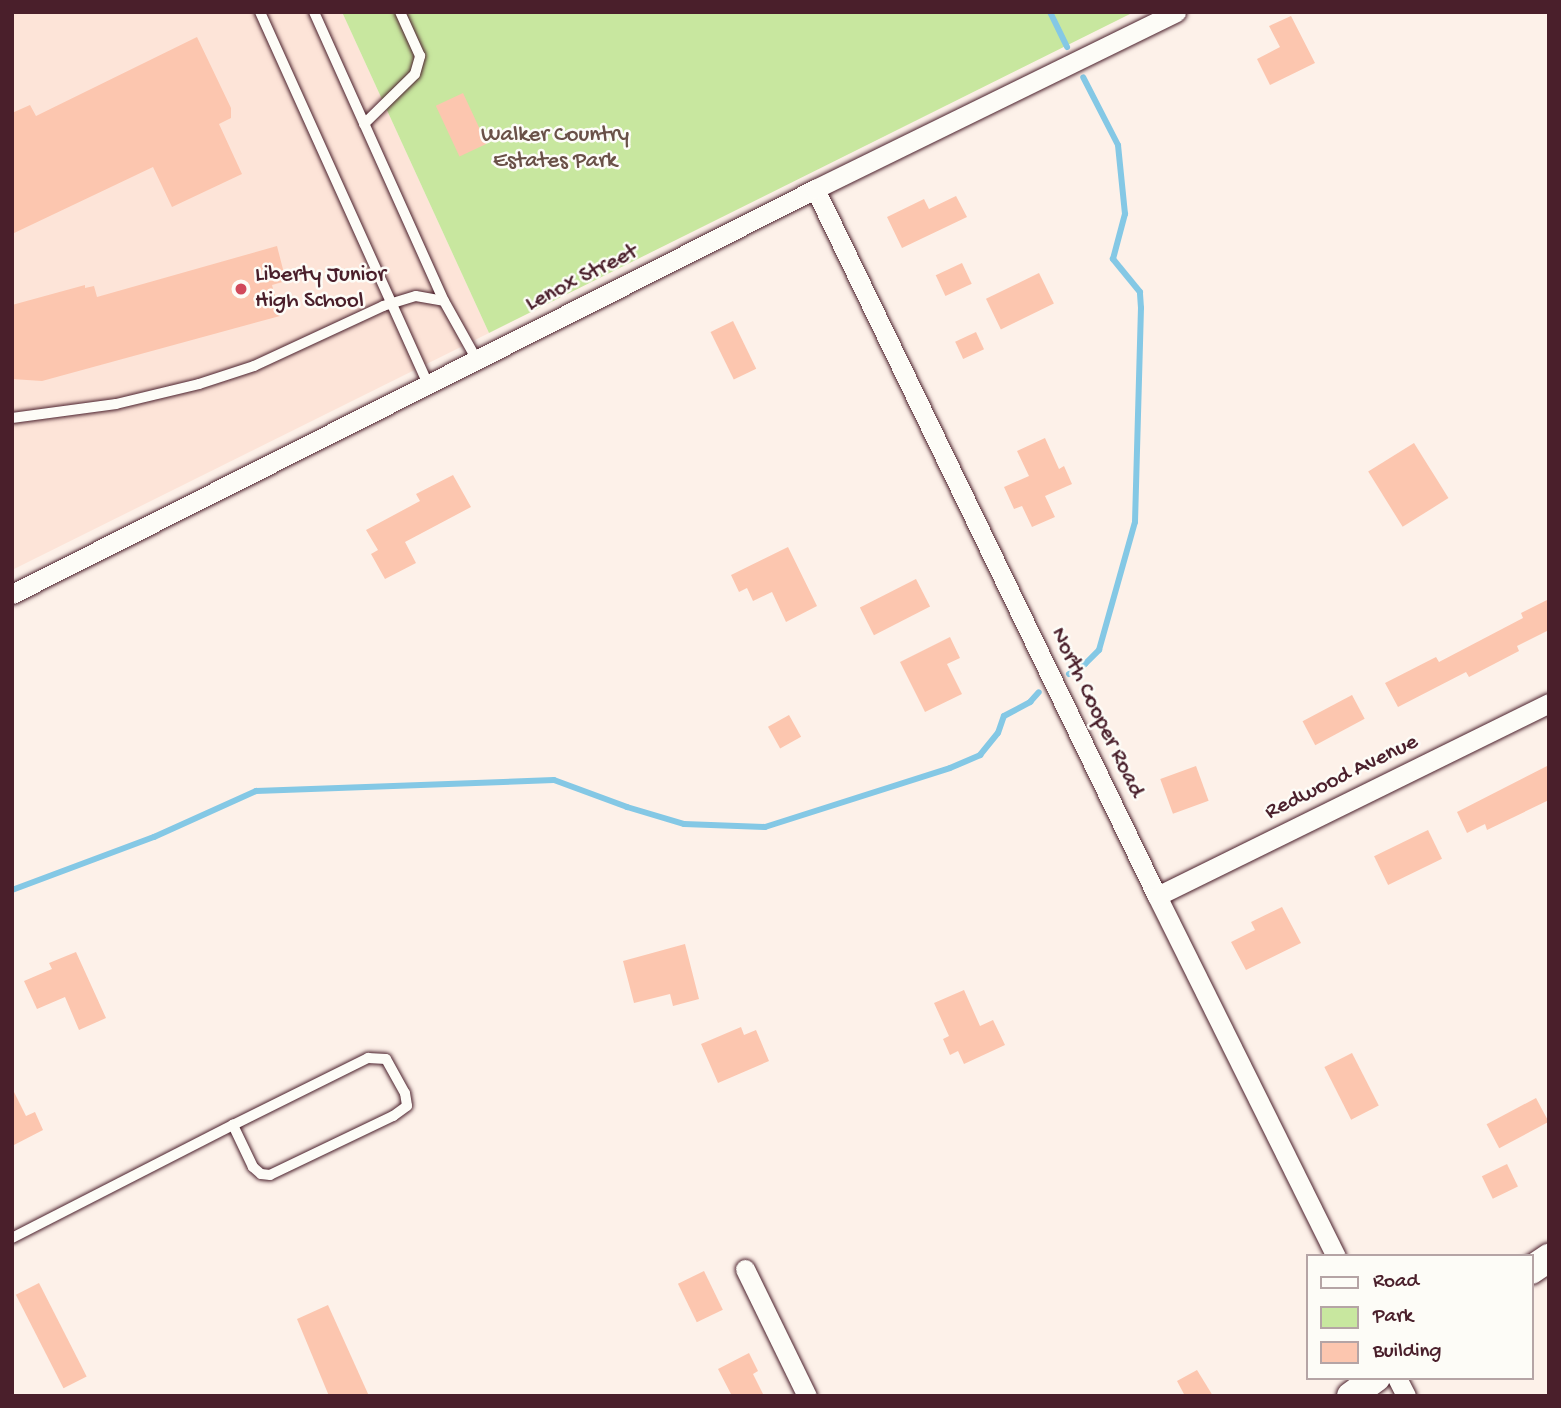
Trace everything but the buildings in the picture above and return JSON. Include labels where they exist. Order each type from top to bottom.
[{"type":"street","name":"Lenox Street","points":[[12,594],[815,190],[1176,12]]},
{"type":"street","name":"North Cooper Road","points":[[815,190],[1157,897],[1335,1254]]},
{"type":"street","name":"Redwood Avenue","points":[[1157,897],[1549,703]]},
{"type":"street","points":[[1533,1269],[1549,1258]]},
{"type":"street","points":[[745,1269],[807,1396]]},
{"type":"street","points":[[1351,1396],[1373,1380]]},
{"type":"street","points":[[1398,1380],[1406,1396]]},
{"type":"lane","points":[[260,12],[428,384]]},
{"type":"lane","points":[[314,12],[444,301],[477,360]]},
{"type":"lane","points":[[364,124],[415,74],[421,56],[400,12]]},
{"type":"lane","points":[[12,418],[116,404],[199,384],[254,366],[392,303],[416,296],[444,301]]},
{"type":"lane","points":[[12,1238],[233,1125],[368,1058],[386,1059],[405,1093],[407,1107],[393,1116],[270,1175],[261,1174],[253,1167],[233,1125]]},
{"type":"shaded area","name":"Liberty Junior High School","points":[[12,12],[342,12],[489,333],[12,570]]},
{"type":"green space","name":"Walker Country Estates Park","points":[[342,12],[1134,12],[489,333]]},
{"type":"waterway","points":[[1050,12],[1067,47]]},
{"type":"waterway","points":[[1069,674],[1085,664],[1099,650],[1135,522],[1141,308],[1140,292],[1113,259],[1125,214],[1118,145],[1083,77]]},
{"type":"waterway","points":[[12,890],[154,837],[256,791],[554,780],[627,807],[684,824],[765,827],[950,768],[980,755],[998,733],[1004,716],[1030,702],[1039,692]]},
{"type":"place","name":"Liberty Junior High School","points":[[241,289]]}]
